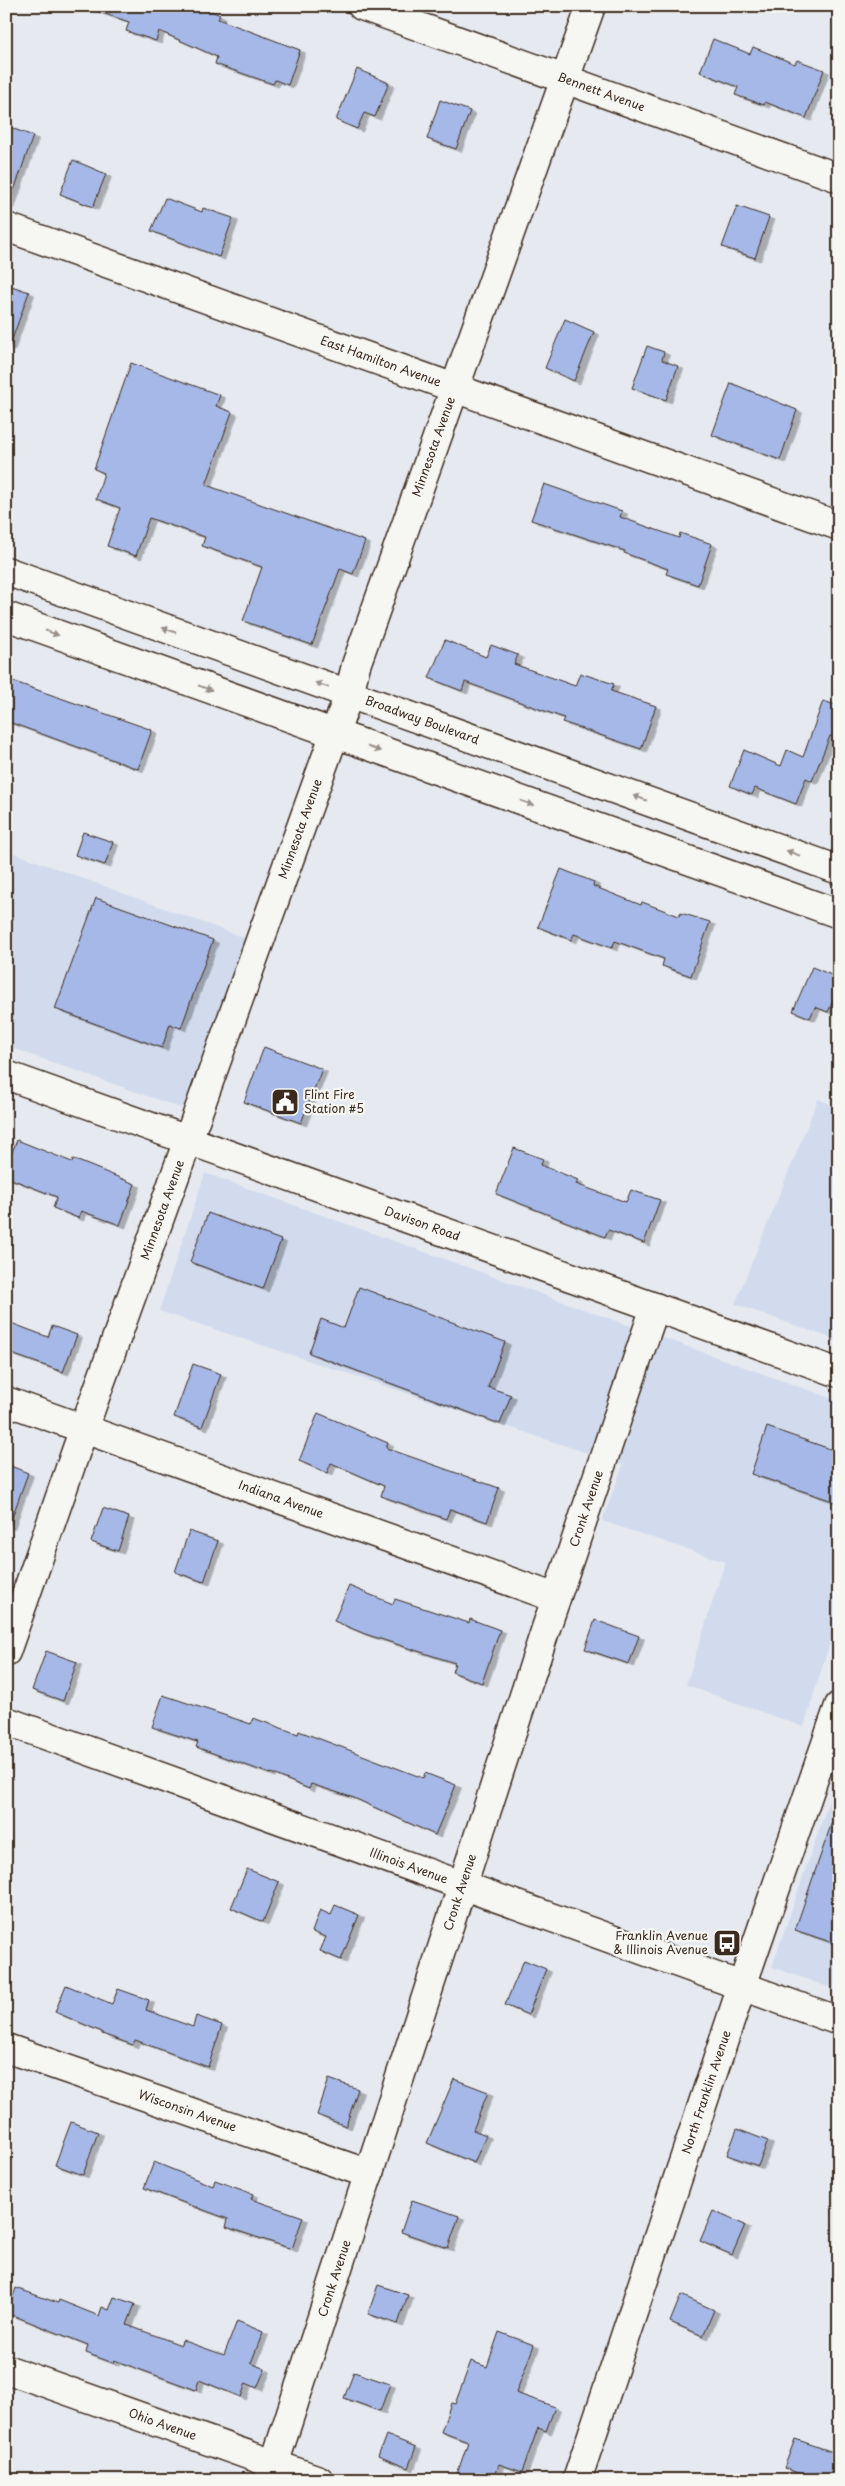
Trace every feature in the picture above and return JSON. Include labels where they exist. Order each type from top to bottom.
[{"type":"street","name":"Bennett Avenue","points":[[362,6],[839,178]]},
{"type":"street","name":"Minnesota Avenue","points":[[6,1652],[84,1428],[335,734],[349,694],[356,665],[453,389],[591,6]]},
{"type":"street","name":"East Hamilton Avenue","points":[[6,227],[839,526]]},
{"type":"street","name":"Broadway Boulevard","points":[[6,571],[839,870]]},
{"type":"street","points":[[6,616],[839,914]]},
{"type":"street","name":"Davison Road","points":[[6,1075],[839,1373]]},
{"type":"street","name":"Cronk Avenue","points":[[272,2472],[556,1598],[655,1307]]},
{"type":"street","name":"Indiana Avenue","points":[[6,1401],[556,1598]]},
{"type":"street","name":"North Franklin Avenue","points":[[577,2480],[742,1986],[839,1706]]},
{"type":"street","name":"Illinois Avenue","points":[[6,1721],[839,2021]]},
{"type":"street","name":"Wisconsin Avenue","points":[[6,2048],[369,2174]]},
{"type":"street","name":"Ohio Avenue","points":[[6,2369],[272,2472],[319,2480]]},
{"type":"shaded area","points":[[6,850],[245,938],[184,1109],[6,1046]]},
{"type":"shaded area","points":[[818,1099],[839,1108],[839,1341],[735,1304]]},
{"type":"shaded area","points":[[205,1173],[839,1401],[839,1613],[804,1727],[686,1685],[725,1562],[602,1521],[623,1465],[159,1311]]},
{"type":"shaded area","points":[[839,1771],[839,1991],[772,1967]]},
{"type":"building","points":[[92,6],[201,6],[220,15],[218,19],[300,50],[288,85],[275,80],[273,84],[215,64],[217,57],[159,31],[156,41],[126,31],[129,22],[91,9]]},
{"type":"building","points":[[713,39],[750,54],[753,47],[795,64],[797,60],[824,70],[806,118],[765,102],[764,105],[735,95],[738,87],[700,72]]},
{"type":"building","points":[[357,69],[389,83],[375,117],[364,113],[357,129],[336,120]]},
{"type":"building","points":[[440,100],[470,111],[456,149],[427,139]]},
{"type":"building","points":[[6,126],[33,136],[9,205],[6,204]]},
{"type":"building","points":[[73,160],[106,174],[93,207],[60,194]]},
{"type":"building","points":[[165,198],[202,212],[203,208],[233,218],[219,257],[151,231]]},
{"type":"building","points":[[737,206],[769,217],[755,258],[722,247]]},
{"type":"building","points":[[6,284],[29,292],[9,348],[6,347]]},
{"type":"building","points":[[565,319],[594,332],[574,381],[545,368]]},
{"type":"building","points":[[647,346],[664,352],[662,360],[678,366],[666,400],[632,388]]},
{"type":"building","points":[[131,363],[220,395],[216,406],[232,412],[206,485],[365,541],[353,574],[340,569],[312,645],[243,621],[262,567],[202,546],[205,537],[149,518],[136,556],[107,546],[120,508],[96,499],[104,473],[94,469]]},
{"type":"building","points":[[731,383],[797,410],[780,460],[712,435]]},
{"type":"building","points":[[544,484],[622,511],[620,517],[679,538],[680,533],[712,544],[698,585],[666,574],[668,569],[624,553],[625,551],[531,520]]},
{"type":"building","points":[[445,640],[486,657],[491,645],[518,655],[514,664],[575,686],[580,673],[614,684],[611,691],[656,706],[641,749],[562,722],[564,718],[465,682],[462,691],[429,678]]},
{"type":"building","points":[[6,679],[152,730],[138,769],[6,721]]},
{"type":"building","points":[[823,701],[839,706],[839,727],[835,737],[830,736],[812,781],[806,778],[796,804],[755,788],[752,795],[730,786],[744,750],[781,766],[787,750],[803,757]]},
{"type":"building","points":[[83,832],[113,842],[105,865],[75,855]]},
{"type":"building","points":[[561,869],[594,882],[593,886],[641,905],[642,902],[679,916],[681,913],[710,922],[691,976],[662,966],[664,959],[615,941],[612,948],[574,934],[571,940],[538,927]]},
{"type":"building","points":[[96,898],[213,940],[181,1028],[170,1024],[162,1048],[55,1009]]},
{"type":"building","points":[[812,967],[839,978],[839,987],[828,1012],[815,1007],[810,1018],[793,1011]]},
{"type":"building","points":[[264,1047],[322,1069],[301,1123],[244,1102]]},
{"type":"building","points":[[17,1140],[72,1162],[73,1159],[135,1184],[120,1225],[81,1211],[78,1218],[53,1208],[57,1197],[6,1177],[6,1167]]},
{"type":"building","points":[[514,1148],[543,1159],[541,1165],[578,1180],[576,1184],[626,1202],[631,1190],[660,1200],[644,1243],[608,1230],[605,1237],[496,1194]]},
{"type":"building","points":[[208,1213],[281,1240],[263,1289],[190,1262]]},
{"type":"building","points":[[359,1287],[505,1342],[488,1387],[511,1395],[500,1424],[309,1353],[321,1319],[344,1328]]},
{"type":"building","points":[[11,1323],[48,1337],[52,1326],[77,1335],[63,1372],[6,1352],[6,1338]]},
{"type":"building","points":[[193,1364],[221,1374],[202,1427],[174,1417]]},
{"type":"building","points":[[318,1413],[388,1443],[386,1448],[499,1488],[487,1522],[450,1509],[446,1519],[381,1496],[384,1486],[331,1463],[327,1473],[299,1461]]},
{"type":"building","points":[[767,1427],[839,1452],[839,1503],[751,1474]]},
{"type":"building","points":[[6,1464],[28,1473],[9,1526],[6,1526]]},
{"type":"building","points":[[103,1508],[129,1517],[118,1551],[91,1542]]},
{"type":"building","points":[[189,1531],[218,1541],[204,1582],[175,1572]]},
{"type":"building","points":[[349,1586],[393,1604],[395,1599],[469,1623],[470,1619],[500,1630],[482,1683],[452,1672],[455,1663],[365,1634],[334,1621]]},
{"type":"building","points":[[595,1620],[639,1636],[629,1664],[585,1649]]},
{"type":"building","points":[[46,1651],[77,1662],[63,1701],[32,1690]]},
{"type":"building","points":[[163,1695],[251,1724],[253,1718],[298,1734],[299,1731],[423,1778],[425,1773],[456,1785],[435,1835],[354,1798],[311,1784],[309,1789],[271,1773],[196,1747],[198,1742],[152,1727]]},
{"type":"building","points":[[835,1813],[839,1814],[839,1945],[795,1930]]},
{"type":"building","points":[[247,1869],[279,1882],[263,1922],[231,1908]]},
{"type":"building","points":[[335,1905],[359,1915],[341,1960],[320,1951],[326,1937],[312,1932],[320,1910],[331,1915]]},
{"type":"building","points":[[524,1960],[546,1969],[528,2015],[505,2005]]},
{"type":"building","points":[[66,1985],[112,2004],[118,1989],[149,2000],[146,2010],[193,2027],[196,2016],[222,2025],[208,2067],[135,2040],[133,2045],[102,2034],[102,2032],[55,2012]]},
{"type":"building","points":[[329,2079],[358,2089],[346,2126],[317,2115]]},
{"type":"building","points":[[454,2079],[488,2092],[473,2130],[486,2135],[474,2163],[427,2143]]},
{"type":"building","points":[[71,2122],[98,2132],[83,2175],[55,2165]]},
{"type":"building","points":[[737,2129],[768,2141],[758,2166],[727,2155]]},
{"type":"building","points":[[154,2162],[213,2186],[215,2180],[253,2194],[251,2199],[303,2217],[292,2249],[226,2227],[228,2219],[144,2188]]},
{"type":"building","points":[[412,2200],[459,2216],[448,2248],[401,2232]]},
{"type":"building","points":[[713,2211],[745,2225],[732,2255],[700,2241]]},
{"type":"building","points":[[378,2285],[408,2295],[398,2324],[368,2314]]},
{"type":"building","points":[[16,2288],[58,2303],[59,2300],[99,2316],[102,2307],[109,2310],[114,2297],[135,2304],[127,2325],[181,2345],[182,2340],[224,2355],[237,2321],[263,2332],[251,2363],[265,2369],[257,2388],[246,2383],[241,2397],[199,2380],[196,2390],[114,2360],[113,2363],[86,2353],[88,2345],[7,2313]]},
{"type":"building","points":[[681,2295],[714,2310],[703,2336],[670,2322]]},
{"type":"building","points":[[499,2332],[534,2345],[516,2393],[555,2407],[546,2431],[538,2428],[522,2472],[499,2464],[494,2480],[455,2480],[468,2442],[441,2432],[451,2403],[455,2404],[471,2361],[487,2367]]},
{"type":"building","points":[[354,2372],[390,2384],[380,2411],[344,2398]]},
{"type":"building","points":[[386,2435],[416,2447],[408,2468],[378,2456]]},
{"type":"building","points":[[795,2439],[839,2454],[830,2480],[817,2480],[784,2468]]},
{"type":"place","name":"Flint Fire Station #5","points":[[285,1102]]},
{"type":"place","name":"Franklin Avenue & Illinois Avenue","points":[[727,1943]]}]
